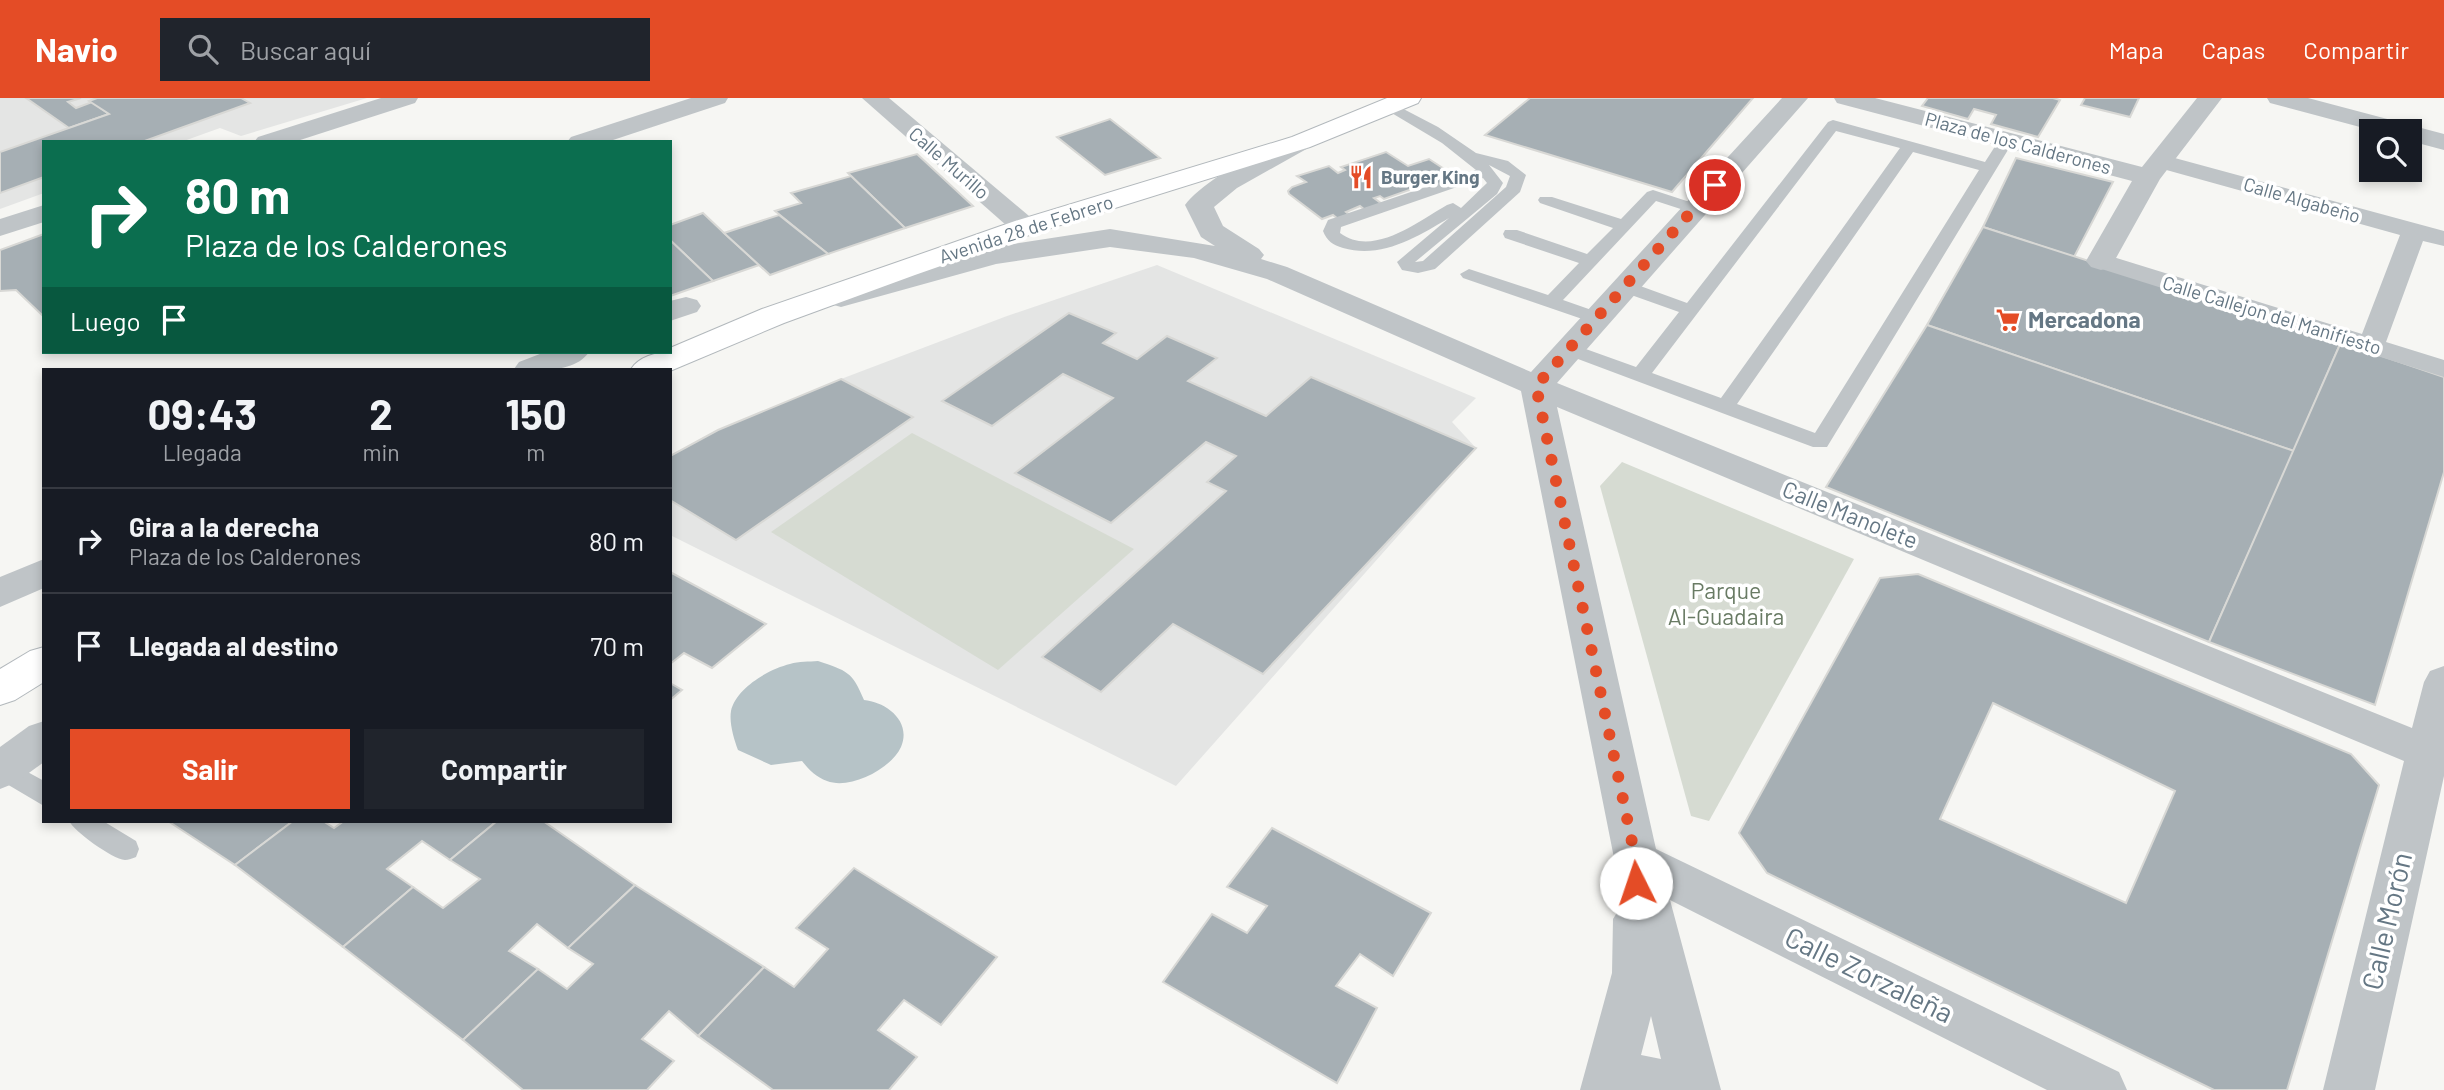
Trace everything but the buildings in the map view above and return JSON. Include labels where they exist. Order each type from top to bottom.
[{"type":"main road","name":"Avenida 28 de Febrero","points":[[649,368],[773,316],[1025,227],[1301,142],[1399,102]]},
{"type":"main road","points":[[0,658],[42,635]]},
{"type":"main road","points":[[0,689],[42,663]]},
{"type":"street","points":[[273,140],[406,98]]},
{"type":"street","points":[[586,140],[716,98]]},
{"type":"street","name":"Calle Murillo","points":[[874,98],[1025,227]]},
{"type":"street","points":[[1695,1090],[1636,861],[1536,386],[1693,208],[1797,98]]},
{"type":"street","name":"Plaza de los Calderones","points":[[1846,98],[2006,140],[2154,169]]},
{"type":"street","points":[[2101,261],[2154,169],[2210,98]]},
{"type":"street","points":[[2279,98],[2359,119]]},
{"type":"street","points":[[2422,136],[2444,142]]},
{"type":"street","points":[[1277,273],[1211,231],[1199,205],[1227,183],[1301,142]]},
{"type":"street","name":"Calle Algabeño","points":[[2154,169],[2444,239]]},
{"type":"street","points":[[0,228],[42,214]]},
{"type":"street","points":[[2371,346],[2414,231]]},
{"type":"street","points":[[773,316],[993,256],[1110,238],[1197,250],[1277,273]]},
{"type":"street","name":"Calle Callejon del Manifiesto","points":[[2101,261],[2444,369]]},
{"type":"street","name":"Calle Manolete","points":[[1277,273],[1536,386],[2426,752]]},
{"type":"street","points":[[533,368],[568,354]]},
{"type":"street","points":[[0,594],[42,573]]},
{"type":"street","points":[[0,594],[42,587]]},
{"type":"street","name":"Calle Morón","points":[[2349,1090],[2444,682]]},
{"type":"street","points":[[2,770],[42,739]]},
{"type":"street","points":[[1636,861],[1637,973],[1608,1082],[1690,1090]]},
{"type":"street","name":"Calle Zorzaleña","points":[[1636,861],[2101,1090]]},
{"type":"lane","points":[[1399,102],[1471,156],[1491,177],[1491,191],[1410,258],[1406,262],[1408,266],[1418,268],[1429,265],[1514,189],[1518,175],[1512,169],[1497,162],[1471,156]]},
{"type":"lane","points":[[1640,375],[1833,125],[1988,168]]},
{"type":"lane","points":[[1569,349],[1820,442],[2006,140]]},
{"type":"lane","points":[[1725,407],[1909,146]]},
{"type":"lane","points":[[1491,177],[1422,227],[1380,245],[1348,245],[1332,236],[1331,228],[1334,224],[1491,177]]},
{"type":"lane","points":[[1551,302],[1653,195],[1693,208]]},
{"type":"lane","points":[[1546,201],[1624,226]]},
{"type":"lane","points":[[1511,234],[1591,261]]},
{"type":"lane","points":[[1469,274],[1597,318]]},
{"type":"lane","points":[[1626,287],[1690,310]]},
{"type":"lane","points":[[2,770],[42,794]]},
{"type":"lane","points":[[85,823],[126,849]]},
{"type":"shaded area","points":[[0,98],[367,98],[241,136],[220,128],[187,140],[42,140],[42,194],[0,209]]},
{"type":"shaded area","points":[[1157,265],[1476,398],[1452,422],[1476,448],[1176,786],[672,536],[672,455],[718,430],[841,379],[1007,316]]},
{"type":"shaded area","points":[[818,661],[847,673],[856,683],[864,700],[888,709],[900,721],[903,729],[901,747],[888,763],[869,776],[847,783],[827,781],[813,773],[802,761],[771,765],[738,750],[736,746],[731,726],[731,711],[746,687],[763,675],[782,667],[797,662]]},
{"type":"green space","points":[[912,433],[1134,549],[998,670],[771,532]]},
{"type":"green space","name":"Parque Al-Guadaira","points":[[1622,462],[1854,559],[1709,821],[1691,816],[1600,486]]},
{"type":"place","name":"Burger King","points":[[1361,177]]},
{"type":"place","name":"Mercadona","points":[[2008,320]]},
{"type":"route","points":[[1636,883],[1636,861],[1536,386],[1715,185]]}]
